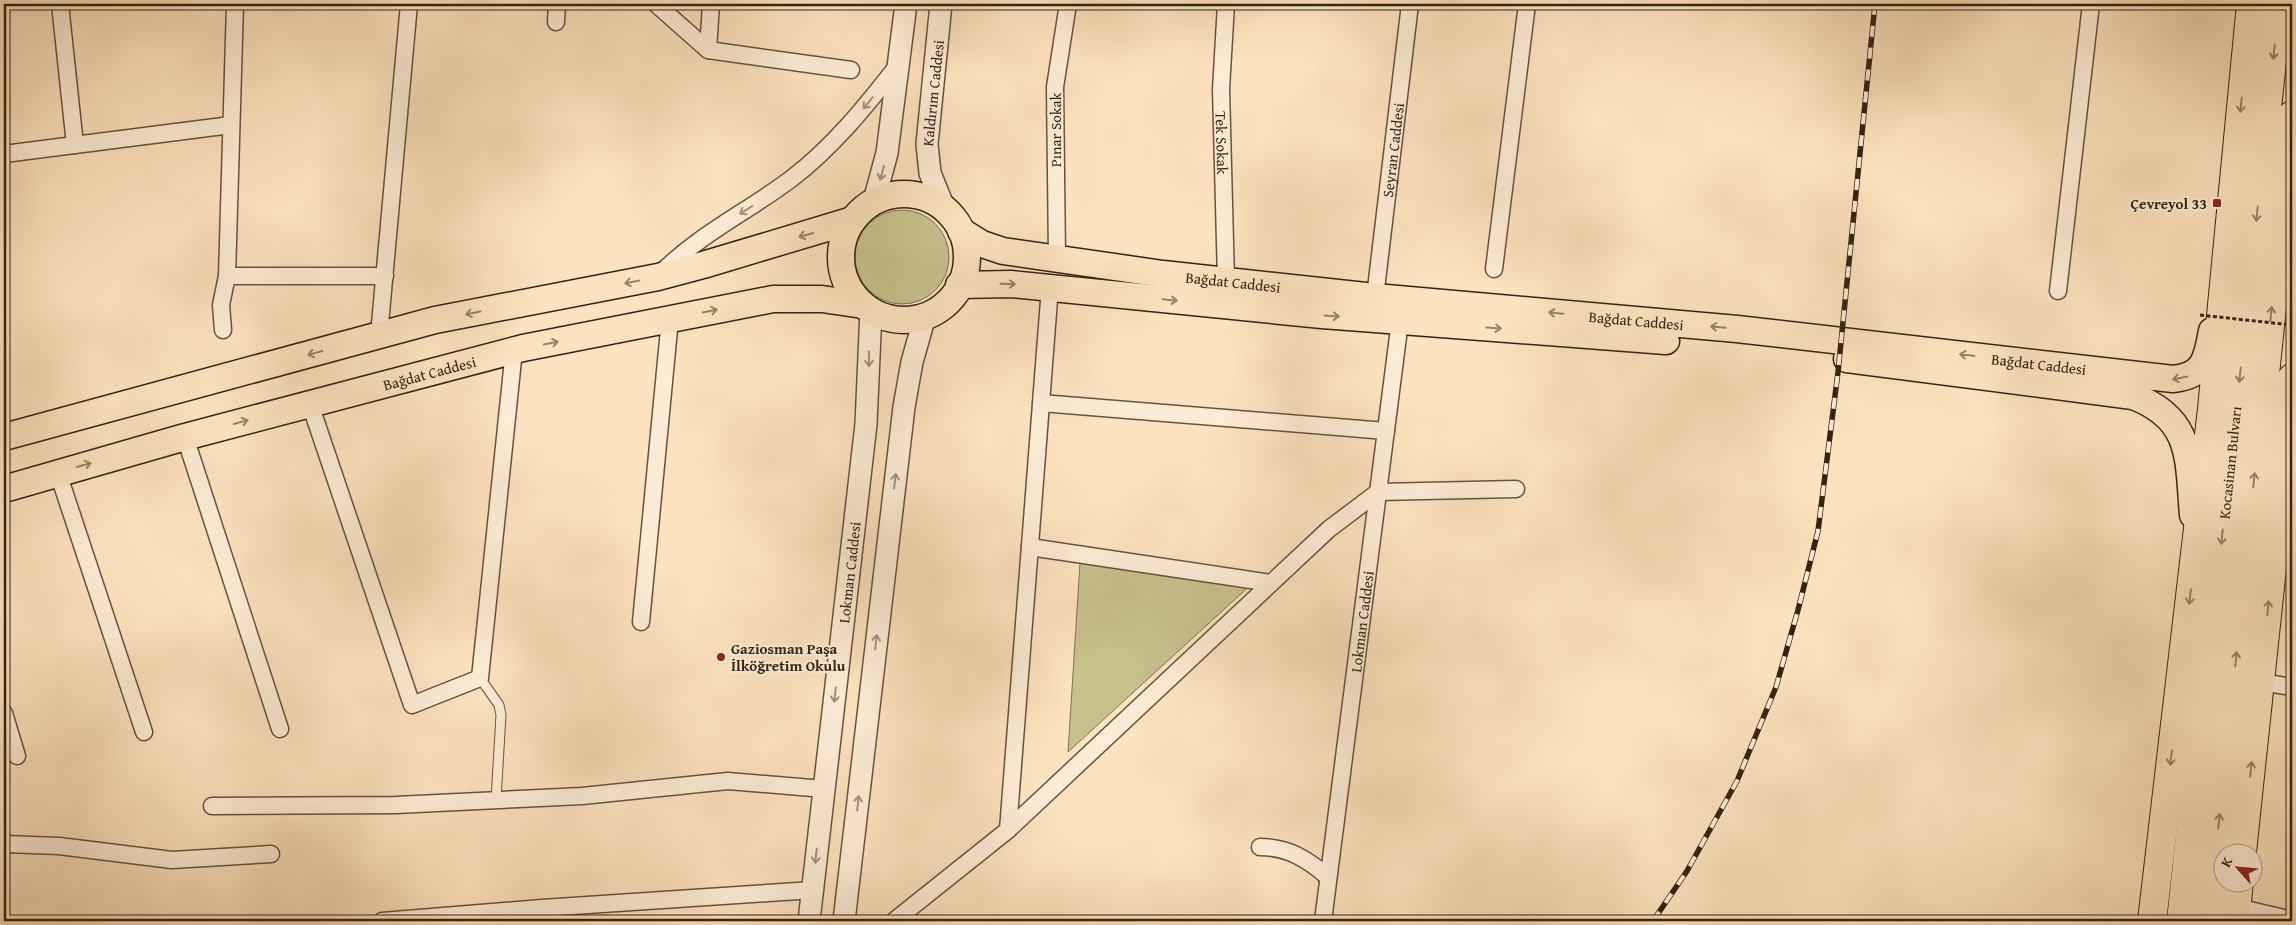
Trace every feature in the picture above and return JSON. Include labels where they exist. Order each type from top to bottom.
[{"type":"highway","points":[[2152,921],[2196,546],[2251,4]]},
{"type":"highway","name":"Kocasinan Bulvarı","points":[[2181,921],[2278,4]]},
{"type":"highway","name":"Kocasinan Bulvarı","points":[[2208,921],[2292,115]]},
{"type":"highway","points":[[2243,842],[2292,378]]},
{"type":"main road","points":[[910,194],[928,199],[944,208],[961,231],[966,258],[960,285],[942,307],[925,316],[897,320],[867,308],[846,283],[841,265],[844,237],[853,220],[874,201],[891,195],[910,194]]},
{"type":"main road","points":[[4,436],[435,320],[658,277],[853,220]]},
{"type":"main road","name":"Bağdat Caddesi","points":[[961,231],[992,248],[1226,281],[1375,297],[1737,329],[2173,379],[2191,375],[2206,360],[2226,259]]},
{"type":"main road","name":"Bağdat Caddesi","points":[[960,285],[1011,284],[1050,287],[1322,315],[1771,349],[2133,396],[2145,401],[2167,416],[2185,442],[2196,546]]},
{"type":"main road","name":"Bağdat Caddesi","points":[[4,488],[185,437],[514,350],[773,299],[822,299],[867,308]]},
{"type":"street","points":[[60,4],[75,145]]},
{"type":"street","points":[[223,330],[221,305],[227,276],[235,4]]},
{"type":"street","points":[[379,335],[409,4]]},
{"type":"street","points":[[556,22],[557,4]]},
{"type":"street","points":[[656,4],[708,50],[851,70]]},
{"type":"street","points":[[708,50],[711,4]]},
{"type":"street","points":[[874,201],[887,153],[906,4]]},
{"type":"street","name":"Kaldırım Caddesi","points":[[941,4],[927,144],[930,173],[944,208]]},
{"type":"street","name":"Pınar Sokak","points":[[1057,258],[1055,87],[1068,4]]},
{"type":"street","name":"Tek Sokak","points":[[1226,4],[1220,88],[1226,281]]},
{"type":"street","name":"Seyran Caddesi","points":[[1375,297],[1410,4]]},
{"type":"street","points":[[1494,268],[1526,4]]},
{"type":"street","points":[[2058,290],[2091,4]]},
{"type":"street","points":[[658,277],[679,255],[762,200],[810,163],[836,139],[864,108],[898,65]]},
{"type":"street","points":[[4,154],[231,125]]},
{"type":"street","points":[[227,276],[384,276]]},
{"type":"street","points":[[1008,830],[1050,287]]},
{"type":"street","name":"Lokman Caddesi","points":[[809,921],[866,424],[867,308]]},
{"type":"street","points":[[844,921],[906,391],[925,316]]},
{"type":"street","points":[[641,622],[670,319]]},
{"type":"street","name":"Lokman Caddesi","points":[[1323,921],[1400,321]]},
{"type":"street","points":[[310,404],[412,705],[480,678],[514,350]]},
{"type":"street","points":[[1041,402],[1386,430]]},
{"type":"street","points":[[185,437],[280,729]]},
{"type":"street","points":[[58,473],[144,732]]},
{"type":"street","points":[[894,921],[1008,830],[1329,529],[1378,492],[1516,490]]},
{"type":"street","points":[[1030,547],[1271,584]]},
{"type":"street","points":[[2260,682],[2292,687]]},
{"type":"street","points":[[4,713],[18,756]]},
{"type":"street","points":[[212,806],[396,805],[582,796],[728,781],[824,789]]},
{"type":"street","points":[[4,844],[58,846],[172,860],[271,854]]},
{"type":"street","points":[[1260,847],[1280,848],[1299,855],[1328,877]]},
{"type":"street","points":[[382,921],[813,890]]},
{"type":"street","points":[[2237,904],[2292,920]]},
{"type":"lane","points":[[480,678],[499,705],[501,715],[496,800]]},
{"type":"path","points":[[2200,315],[2292,325]]},
{"type":"shaded area","points":[[902,210],[920,214],[935,224],[945,239],[949,257],[945,275],[935,290],[920,300],[902,304],[884,300],[869,290],[859,275],[855,257],[859,239],[869,224],[884,214]]},
{"type":"shaded area","points":[[1080,563],[1255,581],[1068,752]]},
{"type":"railway","points":[[1653,921],[1687,871],[1737,781],[1776,687],[1818,531],[1838,372],[1875,4]]},
{"type":"place","name":"Çevreyol 33","points":[[2217,203]]},
{"type":"place","name":"Gaziosman Paşa İlköğretim Okulu","points":[[721,657]]}]
